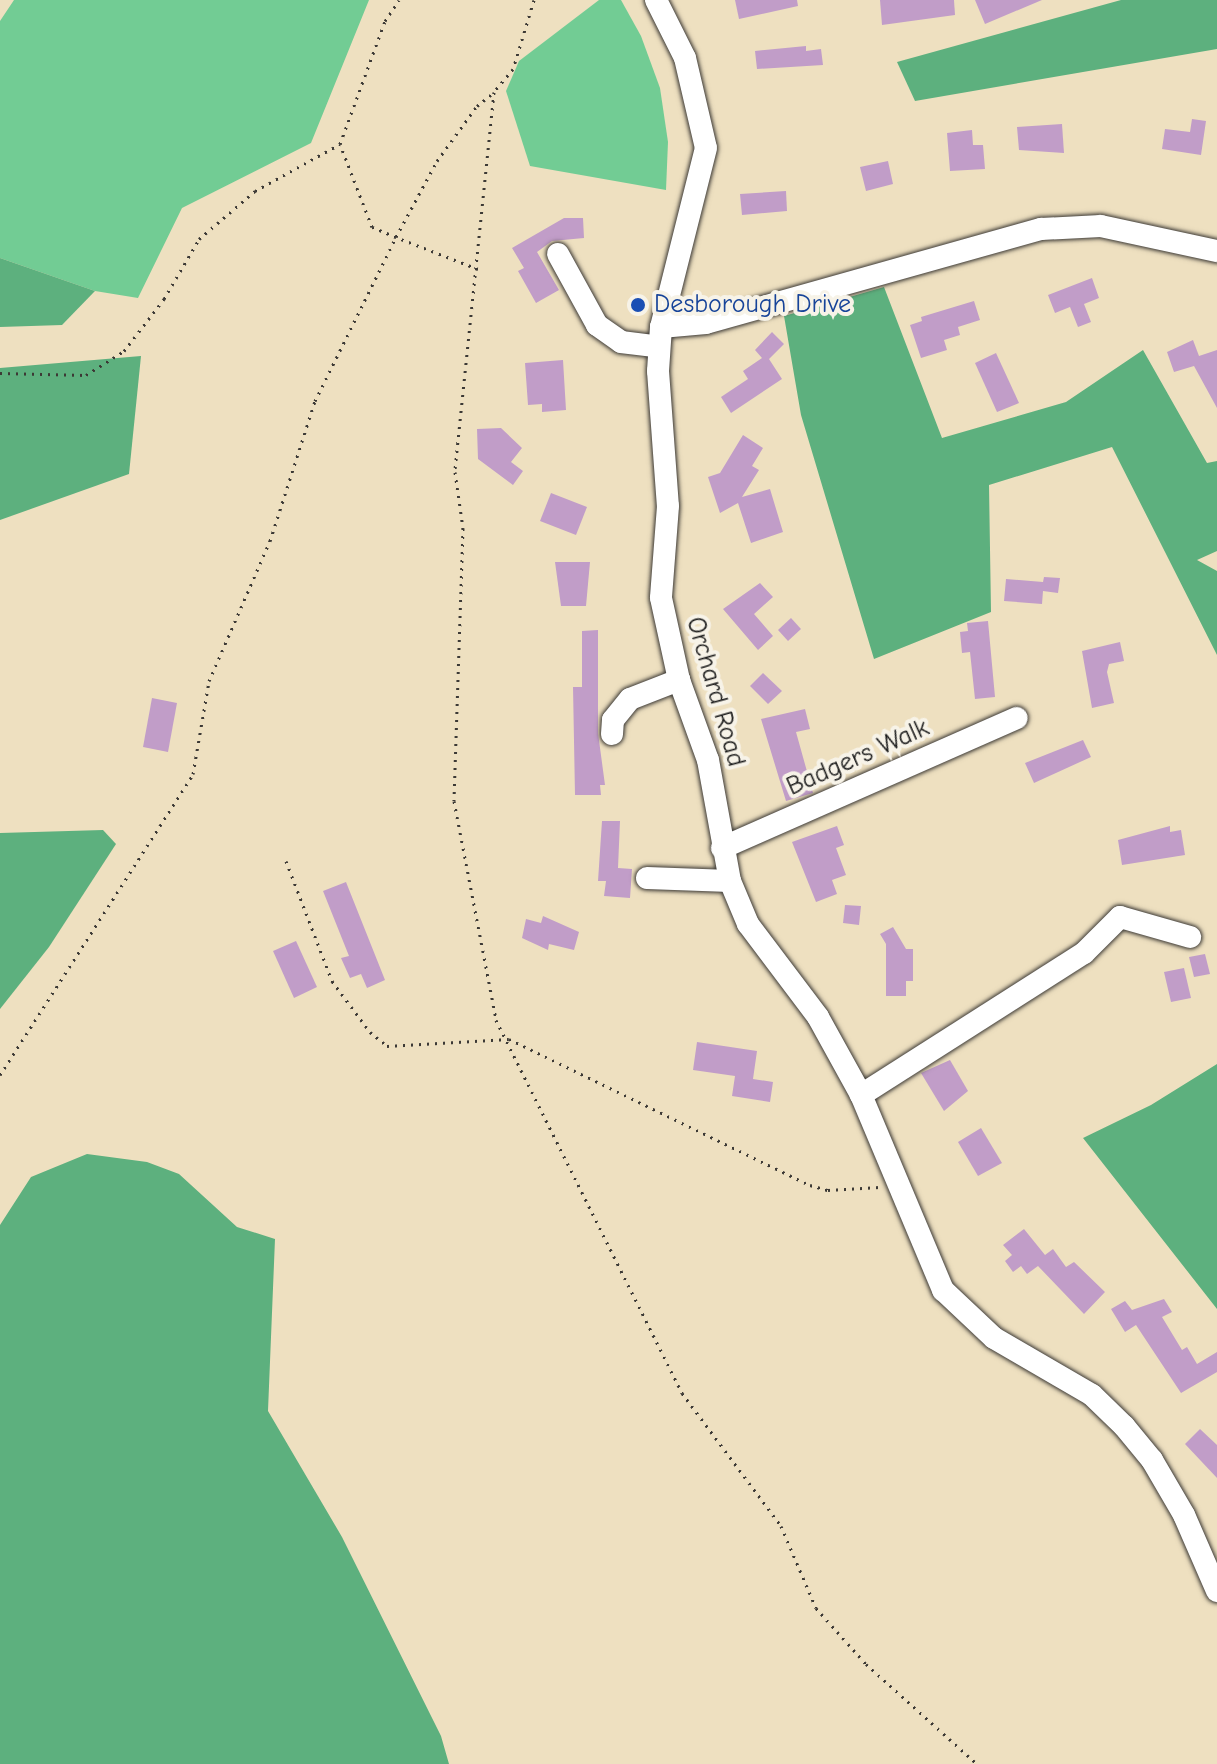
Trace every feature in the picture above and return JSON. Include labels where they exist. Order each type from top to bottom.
[{"type":"street","name":"Orchard Road","points":[[656,0],[685,58],[706,148],[660,337],[668,506],[661,598],[679,680],[708,760],[730,881],[748,924],[818,1017],[861,1095],[943,1290],[994,1338],[1092,1395],[1124,1426],[1152,1460],[1184,1515],[1217,1591]]},
{"type":"street","points":[[558,254],[597,325],[621,342],[660,337],[1041,229],[1101,226],[1217,251]]},
{"type":"street","points":[[612,734],[613,720],[630,699],[679,680]]},
{"type":"street","name":"Badgers Walk","points":[[722,848],[1017,718]]},
{"type":"street","points":[[647,878],[730,881]]},
{"type":"street","points":[[861,1095],[1084,953],[1120,917],[1190,937]]},
{"type":"path","points":[[0,373],[86,375],[124,351],[164,299],[199,239],[255,191],[340,144],[385,21],[399,0]]},
{"type":"path","points":[[0,1075],[108,915],[193,774],[209,681],[270,541],[315,401],[437,161],[477,106],[494,92],[513,69],[534,0]]},
{"type":"path","points":[[494,92],[455,472],[463,528],[454,801],[496,1020],[509,1039],[682,1393],[781,1526],[816,1608],[866,1664],[977,1764]]},
{"type":"path","points":[[340,144],[372,227],[478,269]]},
{"type":"path","points":[[286,861],[332,981],[370,1032],[387,1046],[509,1039],[810,1185],[828,1190],[900,1186]]},
{"type":"green space","points":[[14,0],[369,0],[311,143],[182,208],[138,298],[95,291],[0,258],[0,21]]},
{"type":"green space","points":[[599,0],[621,0],[641,36],[660,88],[668,142],[666,190],[530,166],[506,91],[519,61]]},
{"type":"green space","points":[[1121,0],[1217,0],[1217,49],[915,101],[897,62]]},
{"type":"green space","points":[[0,258],[95,291],[62,325],[0,327]]},
{"type":"green space","points":[[884,287],[942,438],[1066,402],[1143,350],[1207,463],[1217,461],[1217,551],[1197,560],[1217,571],[1217,655],[1112,447],[989,485],[991,612],[874,659],[801,415],[784,316]]},
{"type":"green space","points":[[141,356],[129,474],[0,520],[0,368]]},
{"type":"green space","points":[[103,830],[116,844],[49,947],[0,1009],[0,833]]},
{"type":"green space","points":[[1217,1064],[1217,1309],[1083,1138],[1151,1105]]},
{"type":"green space","points":[[87,1154],[147,1162],[179,1174],[237,1227],[275,1239],[268,1411],[342,1537],[441,1736],[449,1764],[0,1764],[0,1225],[31,1177]]},
{"type":"building","points":[[735,0],[797,0],[798,6],[739,19]]},
{"type":"building","points":[[880,0],[954,0],[955,15],[882,25]]},
{"type":"building","points":[[975,0],[1042,0],[985,24]]},
{"type":"building","points":[[806,46],[806,51],[821,49],[823,65],[757,69],[755,51]]},
{"type":"building","points":[[1192,119],[1206,121],[1201,155],[1162,149],[1165,129],[1190,132]]},
{"type":"building","points":[[1062,124],[1064,153],[1019,150],[1017,127]]},
{"type":"building","points":[[972,130],[973,145],[983,145],[985,169],[950,171],[947,133]]},
{"type":"building","points":[[888,161],[893,184],[866,191],[860,167]]},
{"type":"building","points":[[786,191],[787,211],[742,215],[740,194]]},
{"type":"building","points":[[564,218],[583,218],[584,238],[552,241],[537,252],[559,290],[536,303],[518,271],[524,268],[512,248]]},
{"type":"building","points":[[1092,278],[1099,298],[1084,304],[1091,322],[1078,327],[1070,307],[1055,313],[1048,295]]},
{"type":"building","points":[[974,301],[980,320],[958,327],[960,335],[944,340],[947,350],[921,358],[910,325],[922,321],[921,317]]},
{"type":"building","points":[[772,332],[784,344],[769,359],[782,379],[731,413],[721,397],[748,379],[743,371],[762,358],[755,350]]},
{"type":"building","points":[[1193,340],[1199,356],[1217,350],[1217,408],[1194,366],[1174,372],[1167,352]]},
{"type":"building","points":[[996,353],[1019,403],[997,412],[975,363]]},
{"type":"building","points":[[563,360],[566,410],[542,412],[542,404],[528,405],[525,363]]},
{"type":"building","points":[[501,428],[522,448],[511,462],[523,471],[513,485],[478,459],[477,429]]},
{"type":"building","points":[[743,435],[763,448],[752,466],[759,470],[742,497],[770,489],[783,532],[751,543],[738,503],[720,513],[708,477],[720,473]]},
{"type":"building","points":[[551,493],[587,507],[576,535],[540,521]]},
{"type":"building","points":[[555,562],[590,562],[586,606],[561,606]]},
{"type":"building","points":[[1044,577],[1060,578],[1058,593],[1043,591],[1042,604],[1004,601],[1006,579],[1043,582]]},
{"type":"building","points":[[760,583],[773,597],[754,614],[773,636],[758,650],[723,609]]},
{"type":"building","points":[[791,618],[801,629],[788,641],[778,630]]},
{"type":"building","points":[[988,621],[995,697],[975,699],[970,652],[962,653],[960,632],[968,631],[967,623]]},
{"type":"building","points":[[598,630],[598,733],[605,785],[600,785],[601,795],[575,795],[573,687],[582,687],[582,631]]},
{"type":"building","points":[[1120,642],[1124,661],[1109,664],[1107,672],[1114,703],[1092,708],[1082,651]]},
{"type":"building","points":[[763,673],[782,691],[768,704],[750,686]]},
{"type":"building","points":[[152,698],[177,703],[168,752],[143,747]]},
{"type":"building","points":[[805,709],[810,729],[796,732],[813,793],[786,801],[761,719]]},
{"type":"building","points":[[1083,740],[1091,757],[1034,783],[1025,763]]},
{"type":"building","points":[[602,821],[620,821],[618,868],[632,869],[630,898],[604,896],[606,881],[598,881]]},
{"type":"building","points":[[837,826],[844,845],[836,848],[846,875],[832,880],[837,894],[816,902],[792,842]]},
{"type":"building","points":[[1170,826],[1170,832],[1181,830],[1185,855],[1122,865],[1118,840]]},
{"type":"building","points":[[346,882],[385,980],[367,988],[361,974],[350,978],[341,958],[349,956],[323,891]]},
{"type":"building","points":[[845,905],[861,906],[859,925],[843,923]]},
{"type":"building","points":[[543,916],[579,932],[574,950],[549,944],[548,950],[522,938],[526,919],[541,923]]},
{"type":"building","points":[[893,927],[906,949],[913,949],[913,981],[906,981],[906,996],[886,996],[886,944],[880,934]]},
{"type":"building","points":[[296,941],[317,987],[294,998],[273,951]]},
{"type":"building","points":[[1205,954],[1210,974],[1194,977],[1189,957]]},
{"type":"building","points":[[1184,968],[1191,998],[1171,1002],[1164,972]]},
{"type":"building","points":[[697,1042],[757,1051],[753,1079],[773,1082],[770,1102],[732,1096],[735,1076],[693,1070]]},
{"type":"building","points":[[950,1060],[968,1091],[944,1111],[921,1073]]},
{"type":"building","points":[[981,1128],[1002,1163],[978,1176],[958,1142]]},
{"type":"building","points":[[1024,1229],[1045,1255],[1053,1249],[1066,1267],[1074,1262],[1105,1292],[1084,1314],[1038,1266],[1027,1274],[1021,1266],[1013,1272],[1005,1261],[1012,1255],[1003,1245]]},
{"type":"building","points":[[1164,1299],[1172,1312],[1162,1317],[1182,1350],[1187,1347],[1197,1364],[1217,1352],[1217,1372],[1181,1393],[1136,1325],[1125,1332],[1111,1309],[1125,1301],[1132,1310]]},
{"type":"building","points":[[1200,1429],[1217,1445],[1217,1478],[1185,1444]]},
{"type":"place","name":"Desborough Drive","points":[[638,305]]}]
